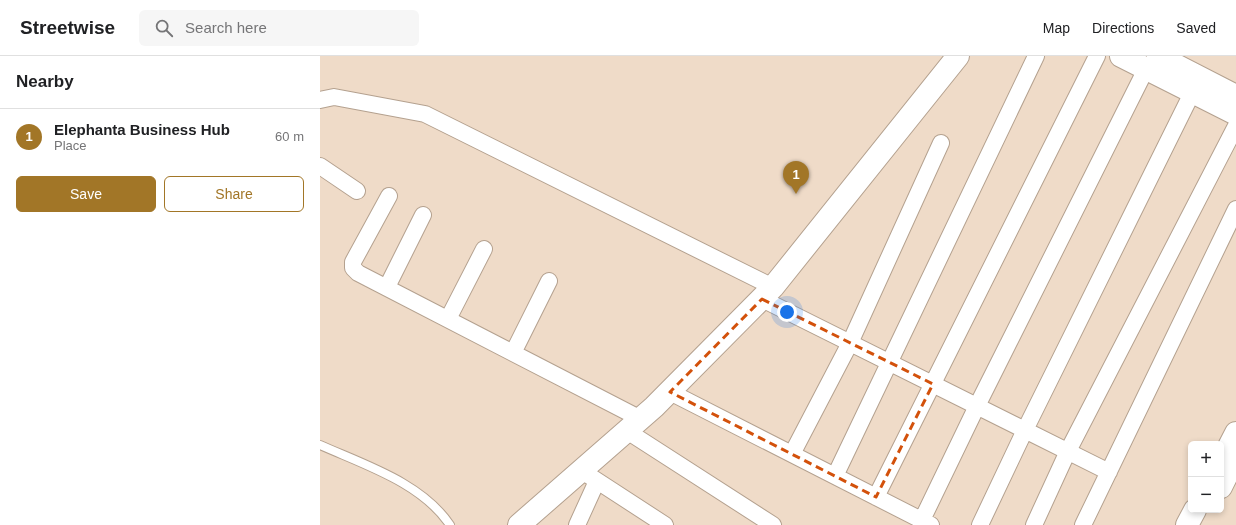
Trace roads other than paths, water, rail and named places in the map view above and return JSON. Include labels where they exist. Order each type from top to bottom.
[{"type":"street","points":[[519,525],[590,476],[634,425],[670,392],[768,293],[958,56]]},
{"type":"street","points":[[835,476],[1036,56]]},
{"type":"street","points":[[876,497],[1097,56]]},
{"type":"street","points":[[1121,56],[1152,62],[1236,96]]},
{"type":"street","points":[[670,392],[927,523],[977,406],[1152,62]]},
{"type":"street","points":[[1152,62],[1193,92],[1236,114]]},
{"type":"street","points":[[980,525],[1025,430],[1193,92]]},
{"type":"street","points":[[320,100],[334,97],[425,114],[768,293],[850,343],[1109,472]]},
{"type":"street","points":[[1034,525],[1068,451],[1236,126]]},
{"type":"street","points":[[792,454],[850,343],[941,143]]},
{"type":"street","points":[[320,166],[357,191]]},
{"type":"street","points":[[388,196],[353,262],[353,268],[358,273],[513,353],[634,425],[774,525]]},
{"type":"street","points":[[1083,525],[1236,209]]},
{"type":"street","points":[[387,287],[423,215]]},
{"type":"street","points":[[448,319],[484,249]]},
{"type":"street","points":[[513,353],[549,281]]},
{"type":"street","points":[[1224,458],[1235,442]]},
{"type":"street","points":[[1224,477],[1235,442]]},
{"type":"street","points":[[577,525],[590,476]]},
{"type":"street","points":[[590,476],[665,525]]},
{"type":"street","points":[[1187,525],[1193,513]]},
{"type":"street","points":[[1201,525],[1207,513]]},
{"type":"lane","points":[[320,445],[396,479],[423,496],[442,513],[450,525]]},
{"type":"place","name":"Elephanta Business Hub","points":[[796,194]]}]
